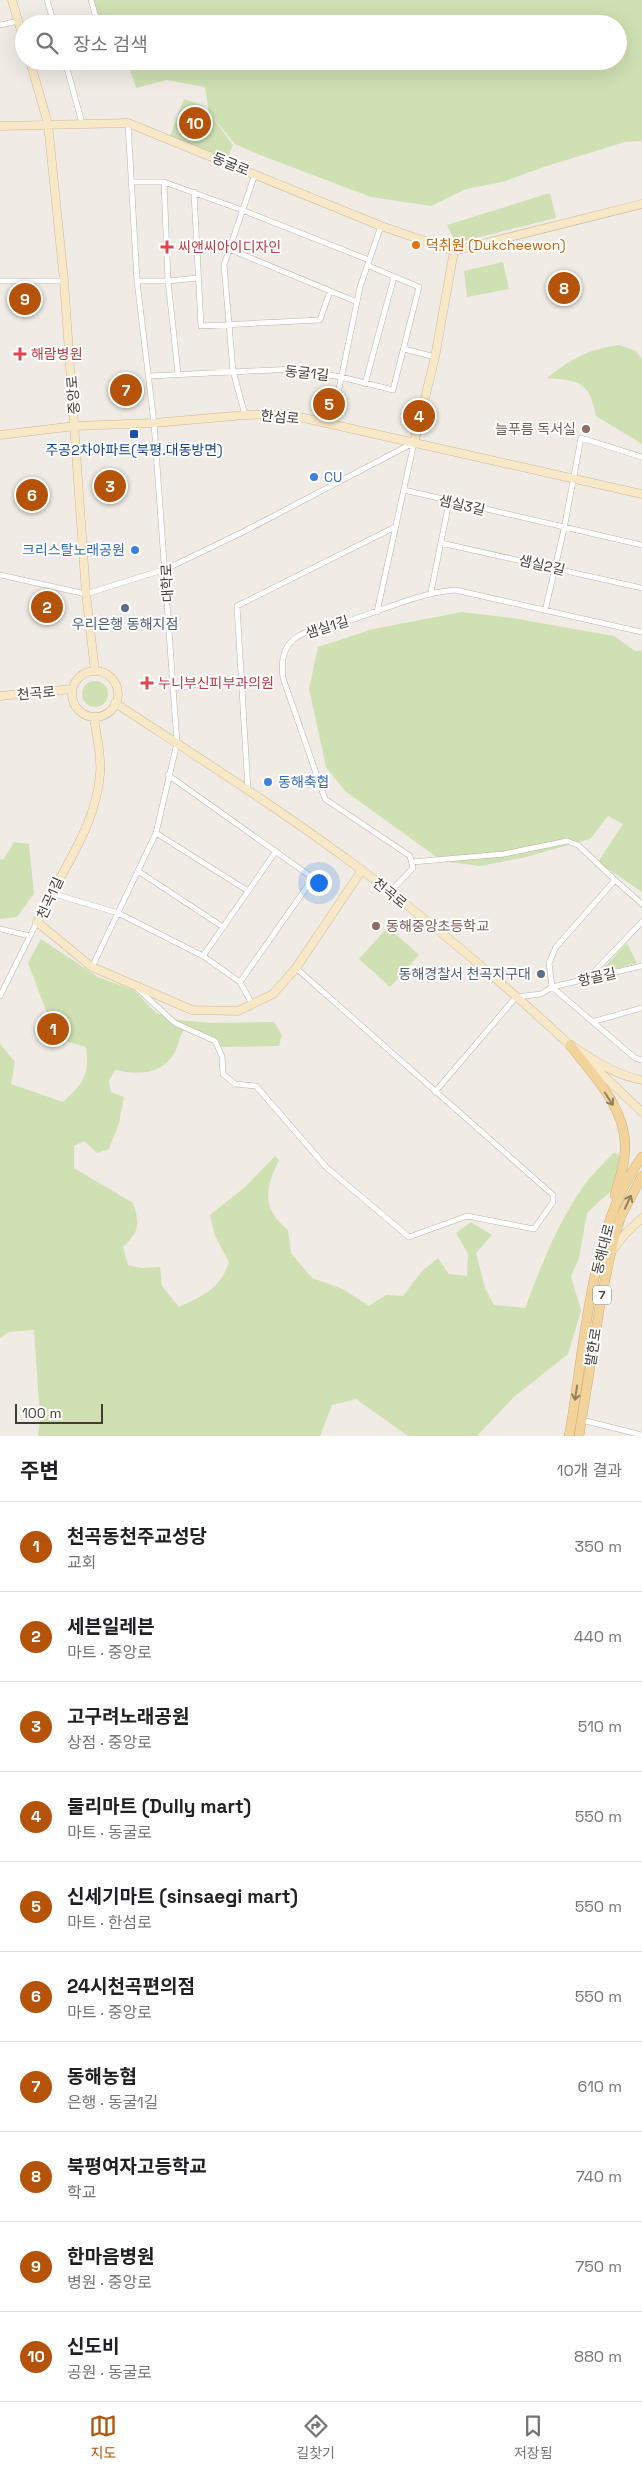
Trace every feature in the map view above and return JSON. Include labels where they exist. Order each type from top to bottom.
[{"type":"main road","points":[[570,1045],[611,1100],[620,1118],[624,1133],[624,1161],[608,1224]]},
{"type":"main road","name":"동해대로","points":[[569,1436],[577,1419],[593,1291],[608,1224],[626,1182],[642,1157]]},
{"type":"main road","name":"발한로","points":[[579,1436],[577,1419],[611,1252],[621,1216],[642,1176]]},
{"type":"street","points":[[12,0],[17,15]]},
{"type":"street","points":[[47,0],[51,15]]},
{"type":"street","points":[[91,0],[95,15]]},
{"type":"street","points":[[0,25],[15,26]]},
{"type":"street","name":"중앙로","points":[[33,70],[48,124],[64,282],[76,426],[86,594],[95,671]]},
{"type":"street","points":[[68,70],[82,123]]},
{"type":"street","name":"동굴로","points":[[0,126],[128,123],[381,226],[454,250]]},
{"type":"street","name":"대학로","points":[[92,967],[156,833],[177,743],[169,658],[166,569],[150,376],[137,281],[128,123]]},
{"type":"street","points":[[245,415],[233,371],[224,266],[255,174]]},
{"type":"street","name":"동굴1길","points":[[131,182],[164,182],[194,192],[369,263],[394,277],[419,286],[393,390],[341,377],[294,369],[178,373],[150,376]]},
{"type":"street","points":[[164,182],[168,281],[178,373]]},
{"type":"street","points":[[194,192],[201,326],[320,320],[330,290]]},
{"type":"street","points":[[377,612],[435,357],[454,250],[642,204]]},
{"type":"street","points":[[328,424],[341,377],[357,302],[381,226]]},
{"type":"street","points":[[229,249],[357,302]]},
{"type":"street","points":[[365,384],[394,277]]},
{"type":"street","points":[[137,281],[168,281],[198,278]]},
{"type":"street","points":[[0,281],[64,282]]},
{"type":"street","points":[[404,349],[435,357]]},
{"type":"street","name":"한섬로","points":[[0,435],[76,426],[286,414],[642,494]]},
{"type":"street","points":[[545,611],[564,529],[580,438],[642,457]]},
{"type":"street","points":[[0,575],[86,594],[166,569],[243,532],[414,443]]},
{"type":"street","name":"샘실3길","points":[[404,490],[564,529],[642,545]]},
{"type":"street","points":[[431,592],[449,502]]},
{"type":"street","points":[[248,791],[237,606],[395,527]]},
{"type":"street","name":"샘실2길","points":[[441,543],[642,588]]},
{"type":"street","name":"샘실1길","points":[[412,862],[410,856],[325,799],[283,678],[281,662],[286,649],[296,637],[377,612],[431,592],[455,590],[642,632]]},
{"type":"street","points":[[94,717],[106,714],[115,703],[118,690],[114,682],[104,673],[95,671]]},
{"type":"street","name":"천곡로","points":[[94,717],[86,715],[76,707],[72,697],[72,689],[78,678],[84,673],[95,671]]},
{"type":"street","points":[[173,688],[202,684]]},
{"type":"street","name":"천곡로","points":[[0,696],[72,689]]},
{"type":"street","name":"천곡로","points":[[115,703],[248,791],[362,870],[516,997],[642,1112]]},
{"type":"street","name":"천곡1길","points":[[94,717],[101,773],[96,801],[87,828],[50,892],[37,922],[92,967],[192,1010],[238,1011],[252,1004]]},
{"type":"street","points":[[168,775],[313,878],[240,982]]},
{"type":"street","points":[[156,833],[248,891]]},
{"type":"street","points":[[390,892],[413,868],[412,862],[504,854],[567,841],[578,845],[642,904]]},
{"type":"street","points":[[203,956],[276,851]]},
{"type":"street","points":[[50,892],[118,913],[203,956],[240,982],[252,1004],[273,994],[296,968],[362,870]]},
{"type":"street","points":[[138,871],[223,927]]},
{"type":"street","points":[[615,880],[556,947],[549,963],[552,986],[595,1021],[635,1058],[642,1060]]},
{"type":"street","points":[[0,996],[37,922]]},
{"type":"street","points":[[587,980],[642,922]]},
{"type":"street","points":[[0,929],[30,936]]},
{"type":"street","name":"항골길","points":[[516,997],[541,994],[552,986],[587,980],[642,966]]},
{"type":"street","points":[[134,986],[175,1023],[215,1041],[222,1056],[223,1074],[235,1084],[256,1086],[327,1168],[409,1237],[467,1216],[534,1229],[554,1202],[553,1195],[296,968]]},
{"type":"street","points":[[435,1092],[516,997]]},
{"type":"street","points":[[595,1021],[642,1008]]},
{"type":"street","points":[[570,1045],[603,1066],[628,1077],[642,1080]]},
{"type":"street","points":[[611,1252],[625,1234],[642,1218]]},
{"type":"street","points":[[577,1419],[642,1435]]},
{"type":"green space","points":[[91,0],[642,0],[642,141],[625,142],[502,182],[466,189],[431,206],[371,197],[260,155],[235,144],[210,114],[233,145],[226,162],[169,139],[184,99],[203,106],[209,113],[205,87],[167,80],[136,88],[130,70],[627,70],[627,15],[95,15]]},
{"type":"green space","points":[[550,193],[556,218],[456,243],[447,225]]},
{"type":"green space","points":[[503,262],[509,289],[467,297],[464,271]]},
{"type":"green space","points":[[619,345],[636,351],[642,359],[642,444],[596,416],[590,396],[581,385],[568,380],[547,378],[580,356],[598,349]]},
{"type":"green space","points":[[462,612],[512,618],[614,636],[635,651],[642,651],[642,892],[598,862],[623,824],[608,816],[590,839],[526,857],[480,866],[442,861],[345,791],[326,767],[309,689],[318,647],[373,629]]},
{"type":"green space","points":[[95,681],[104,685],[108,694],[104,703],[95,707],[86,703],[82,694],[86,685]]},
{"type":"green space","points":[[14,842],[29,844],[34,894],[17,917],[0,919],[0,859],[3,860]]},
{"type":"green space","points":[[388,927],[419,955],[390,987],[359,959]]},
{"type":"green space","points":[[41,939],[98,977],[134,990],[156,1013],[178,1020],[211,1023],[274,1022],[282,1035],[279,1046],[221,1047],[184,1030],[175,1052],[164,1065],[149,1072],[141,1073],[115,1070],[109,1081],[111,1092],[124,1097],[119,1123],[109,1149],[97,1153],[84,1141],[74,1146],[74,1168],[133,1203],[137,1216],[137,1227],[133,1236],[123,1247],[128,1265],[142,1268],[160,1267],[162,1286],[179,1307],[203,1295],[216,1285],[229,1262],[215,1236],[210,1215],[245,1187],[275,1156],[279,1160],[269,1189],[268,1198],[270,1206],[279,1222],[288,1230],[291,1253],[312,1278],[343,1289],[369,1306],[386,1295],[403,1296],[422,1271],[438,1258],[449,1274],[467,1276],[468,1254],[456,1233],[471,1222],[492,1235],[476,1253],[485,1288],[494,1305],[525,1308],[557,1230],[587,1182],[614,1152],[628,1161],[613,1189],[587,1213],[579,1258],[571,1276],[581,1311],[568,1354],[514,1397],[477,1436],[408,1436],[356,1399],[332,1405],[320,1436],[38,1436],[40,1418],[34,1330],[9,1332],[0,1338],[0,1044],[15,1062],[11,1084],[63,1102],[76,1090],[84,1078],[87,1065],[86,1047],[65,1041],[50,1021],[28,963]]},
{"type":"green space","points":[[627,943],[637,963],[598,974]]},
{"type":"place","name":"신도비","points":[[195,123]]},
{"type":"place","name":"덕취원 (Dukcheewon)","points":[[416,245]]},
{"type":"place","name":"씨앤씨아이디자인","points":[[167,247]]},
{"type":"place","name":"북평여자고등학교","points":[[564,288]]},
{"type":"place","name":"한마음병원","points":[[25,299]]},
{"type":"place","name":"해람병원","points":[[20,354]]},
{"type":"place","name":"동해농협","points":[[126,390]]},
{"type":"place","name":"신세기마트 (sinsaegi mart)","points":[[329,404]]},
{"type":"place","name":"둘리마트 (Dully mart)","points":[[419,416]]},
{"type":"place","name":"늘푸름 독서실","points":[[586,429]]},
{"type":"place","name":"주공2차아파트(북평.대동방면)","points":[[134,434]]},
{"type":"place","name":"CU","points":[[314,477]]},
{"type":"place","name":"고구려노래공원","points":[[110,486]]},
{"type":"place","name":"24시천곡편의점","points":[[32,495]]},
{"type":"place","name":"크리스탈노래공원","points":[[135,550]]},
{"type":"place","name":"세븐일레븐","points":[[47,607]]},
{"type":"place","name":"우리은행 동해지점","points":[[125,608]]},
{"type":"place","name":"누니부신피부과의원","points":[[147,683]]},
{"type":"place","name":"동해축협","points":[[268,782]]},
{"type":"place","name":"동해중앙초등학교","points":[[376,926]]},
{"type":"place","name":"동해경찰서 천곡지구대","points":[[541,974]]},
{"type":"place","name":"천곡동천주교성당","points":[[53,1029]]}]
